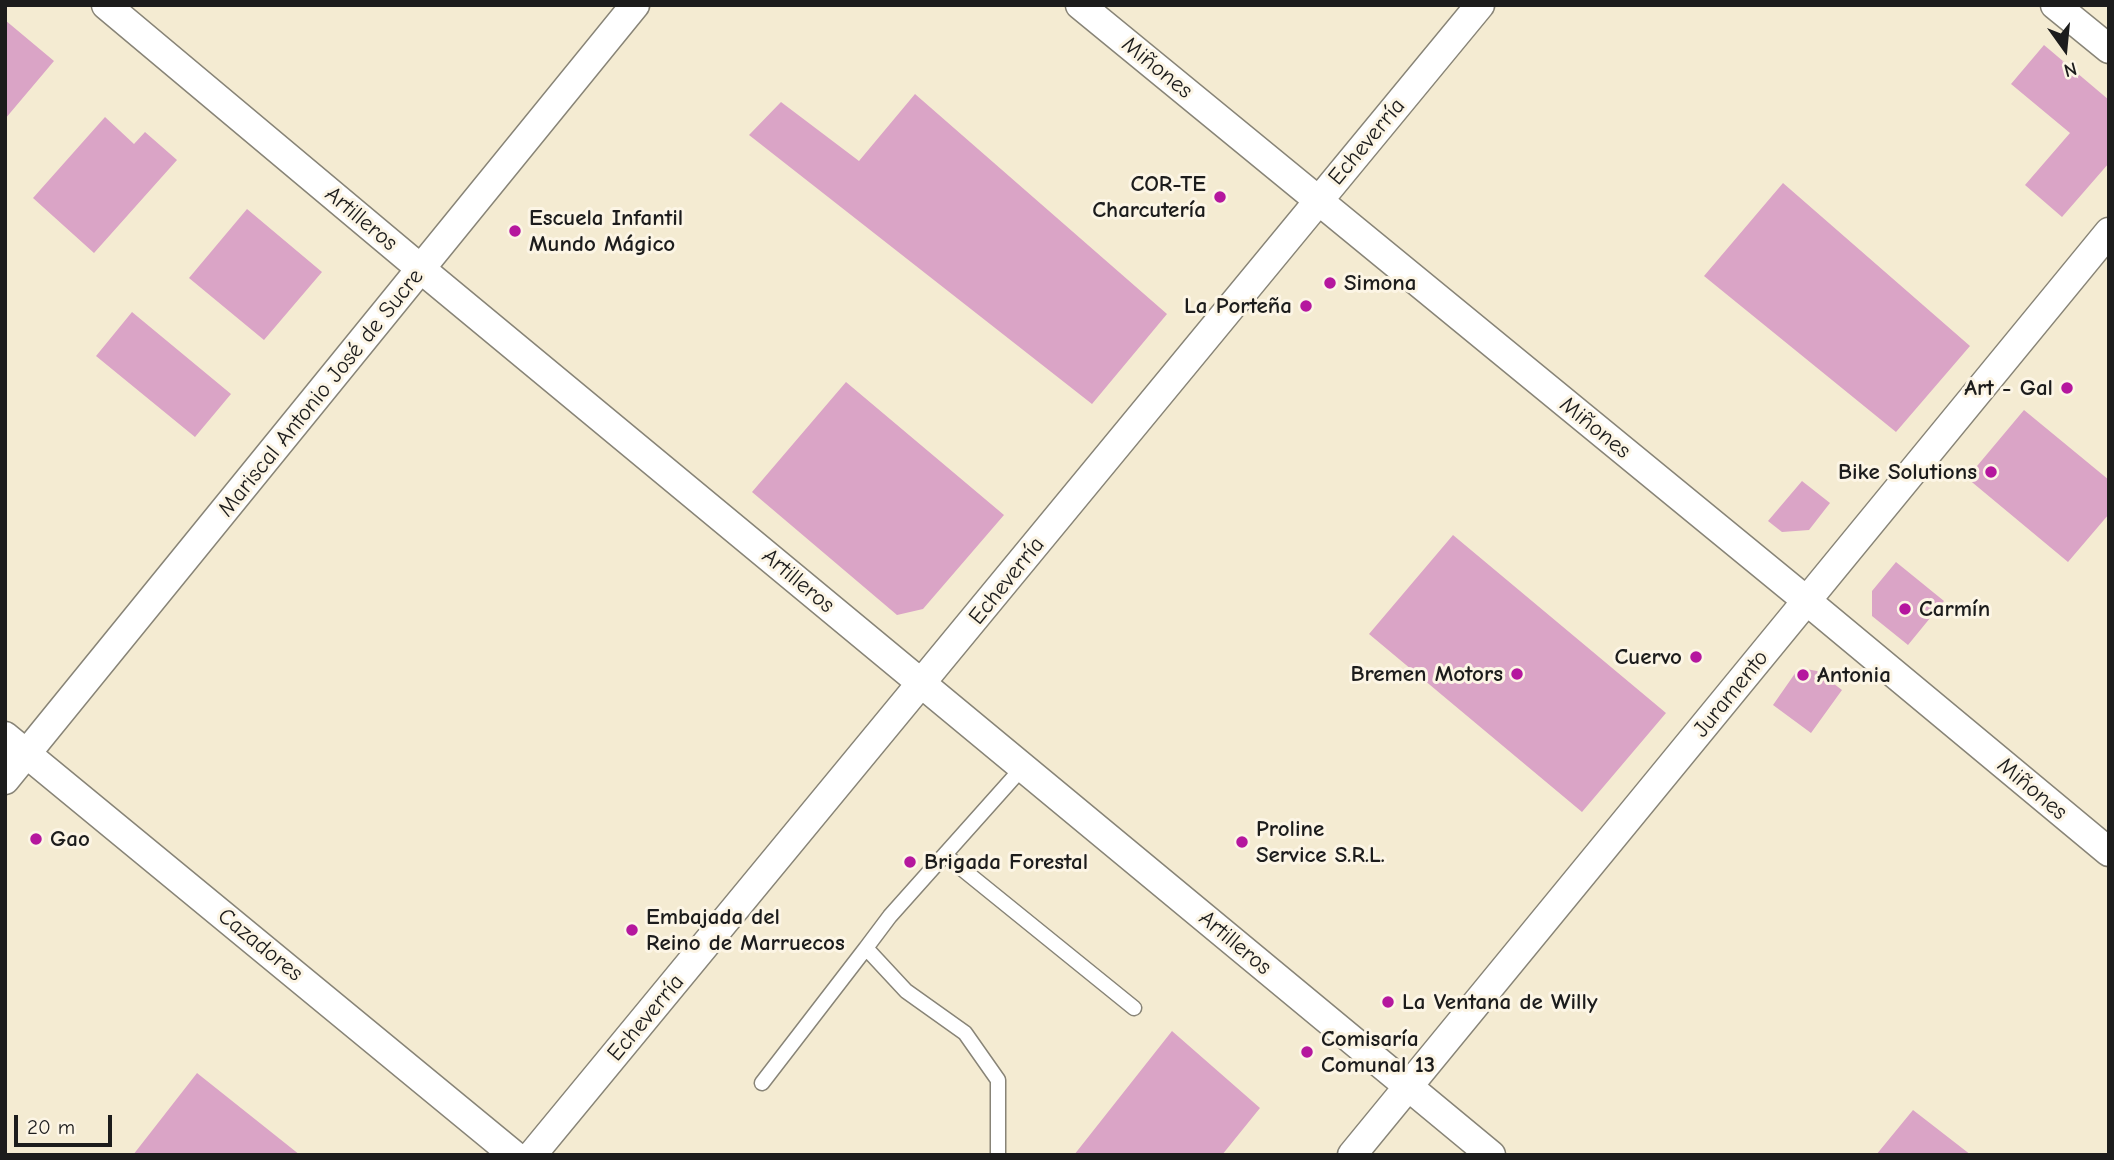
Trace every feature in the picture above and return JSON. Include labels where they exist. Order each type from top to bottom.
[{"type":"street","name":"Artilleros","points":[[106,5],[421,270],[1491,1155]]},
{"type":"street","name":"Mariscal Antonio José de Sucre","points":[[5,779],[16,745],[421,270],[635,5]]},
{"type":"street","name":"Miñones","points":[[1080,5],[2109,852]]},
{"type":"street","name":"Echeverría","points":[[532,1155],[1480,5]]},
{"type":"street","points":[[2055,5],[2109,49]]},
{"type":"street","name":"Juramento","points":[[1352,1155],[2109,232]]},
{"type":"street","name":"Cazadores","points":[[16,745],[514,1155]]},
{"type":"lane","points":[[762,1083],[890,916],[1023,767]]},
{"type":"lane","points":[[945,855],[1134,1008]]},
{"type":"lane","points":[[866,948],[906,991],[965,1033],[998,1080],[998,1155]]},
{"type":"building","points":[[5,20],[54,61],[5,119]]},
{"type":"building","points":[[2044,45],[2109,100],[2109,163],[2062,217],[2025,185],[2070,133],[2011,84]]},
{"type":"building","points":[[915,94],[1167,314],[1092,404],[749,135],[781,102],[859,161]]},
{"type":"building","points":[[105,117],[134,144],[145,132],[177,160],[94,253],[33,198]]},
{"type":"building","points":[[1783,183],[1970,346],[1896,432],[1704,276]]},
{"type":"building","points":[[247,209],[322,272],[264,340],[189,278]]},
{"type":"building","points":[[132,312],[231,394],[195,437],[96,356]]},
{"type":"building","points":[[846,382],[1004,515],[923,609],[897,615],[752,492]]},
{"type":"building","points":[[2024,410],[2109,480],[2109,514],[2068,562],[1967,478]]},
{"type":"building","points":[[1802,481],[1830,503],[1809,530],[1782,532],[1768,521]]},
{"type":"building","name":"Bremen Motors","points":[[1453,535],[1666,713],[1582,812],[1369,634]]},
{"type":"building","name":"Carmín","points":[[1896,562],[1944,601],[1908,645],[1872,616],[1872,591]]},
{"type":"building","points":[[1806,669],[1817,671],[1842,690],[1811,733],[1773,705],[1796,672]]},
{"type":"building","points":[[1172,1031],[1260,1108],[1222,1155],[1074,1155]]},
{"type":"building","points":[[197,1073],[300,1155],[133,1155]]},
{"type":"building","points":[[1913,1110],[1971,1155],[1876,1155]]},
{"type":"place","name":"COR-TE Charcutería","points":[[1220,197]]},
{"type":"place","name":"Escuela Infantil Mundo Mágico","points":[[515,231]]},
{"type":"place","name":"Simona","points":[[1330,283]]},
{"type":"place","name":"La Porteña","points":[[1306,306]]},
{"type":"place","name":"Art - Gal","points":[[2067,388]]},
{"type":"place","name":"Bike Solutions","points":[[1991,472]]},
{"type":"place","name":"Carmín","points":[[1905,609]]},
{"type":"place","name":"Cuervo","points":[[1696,657]]},
{"type":"place","name":"Bremen Motors","points":[[1517,674]]},
{"type":"place","name":"Antonia","points":[[1803,675]]},
{"type":"place","name":"Gao","points":[[36,839]]},
{"type":"place","name":"Proline Service S.R.L.","points":[[1242,842]]},
{"type":"place","name":"Brigada Forestal","points":[[910,862]]},
{"type":"place","name":"Embajada del Reino de Marruecos","points":[[632,930]]},
{"type":"place","name":"La Ventana de Willy","points":[[1388,1002]]},
{"type":"place","name":"Comisaría Comunal 13","points":[[1307,1052]]}]
